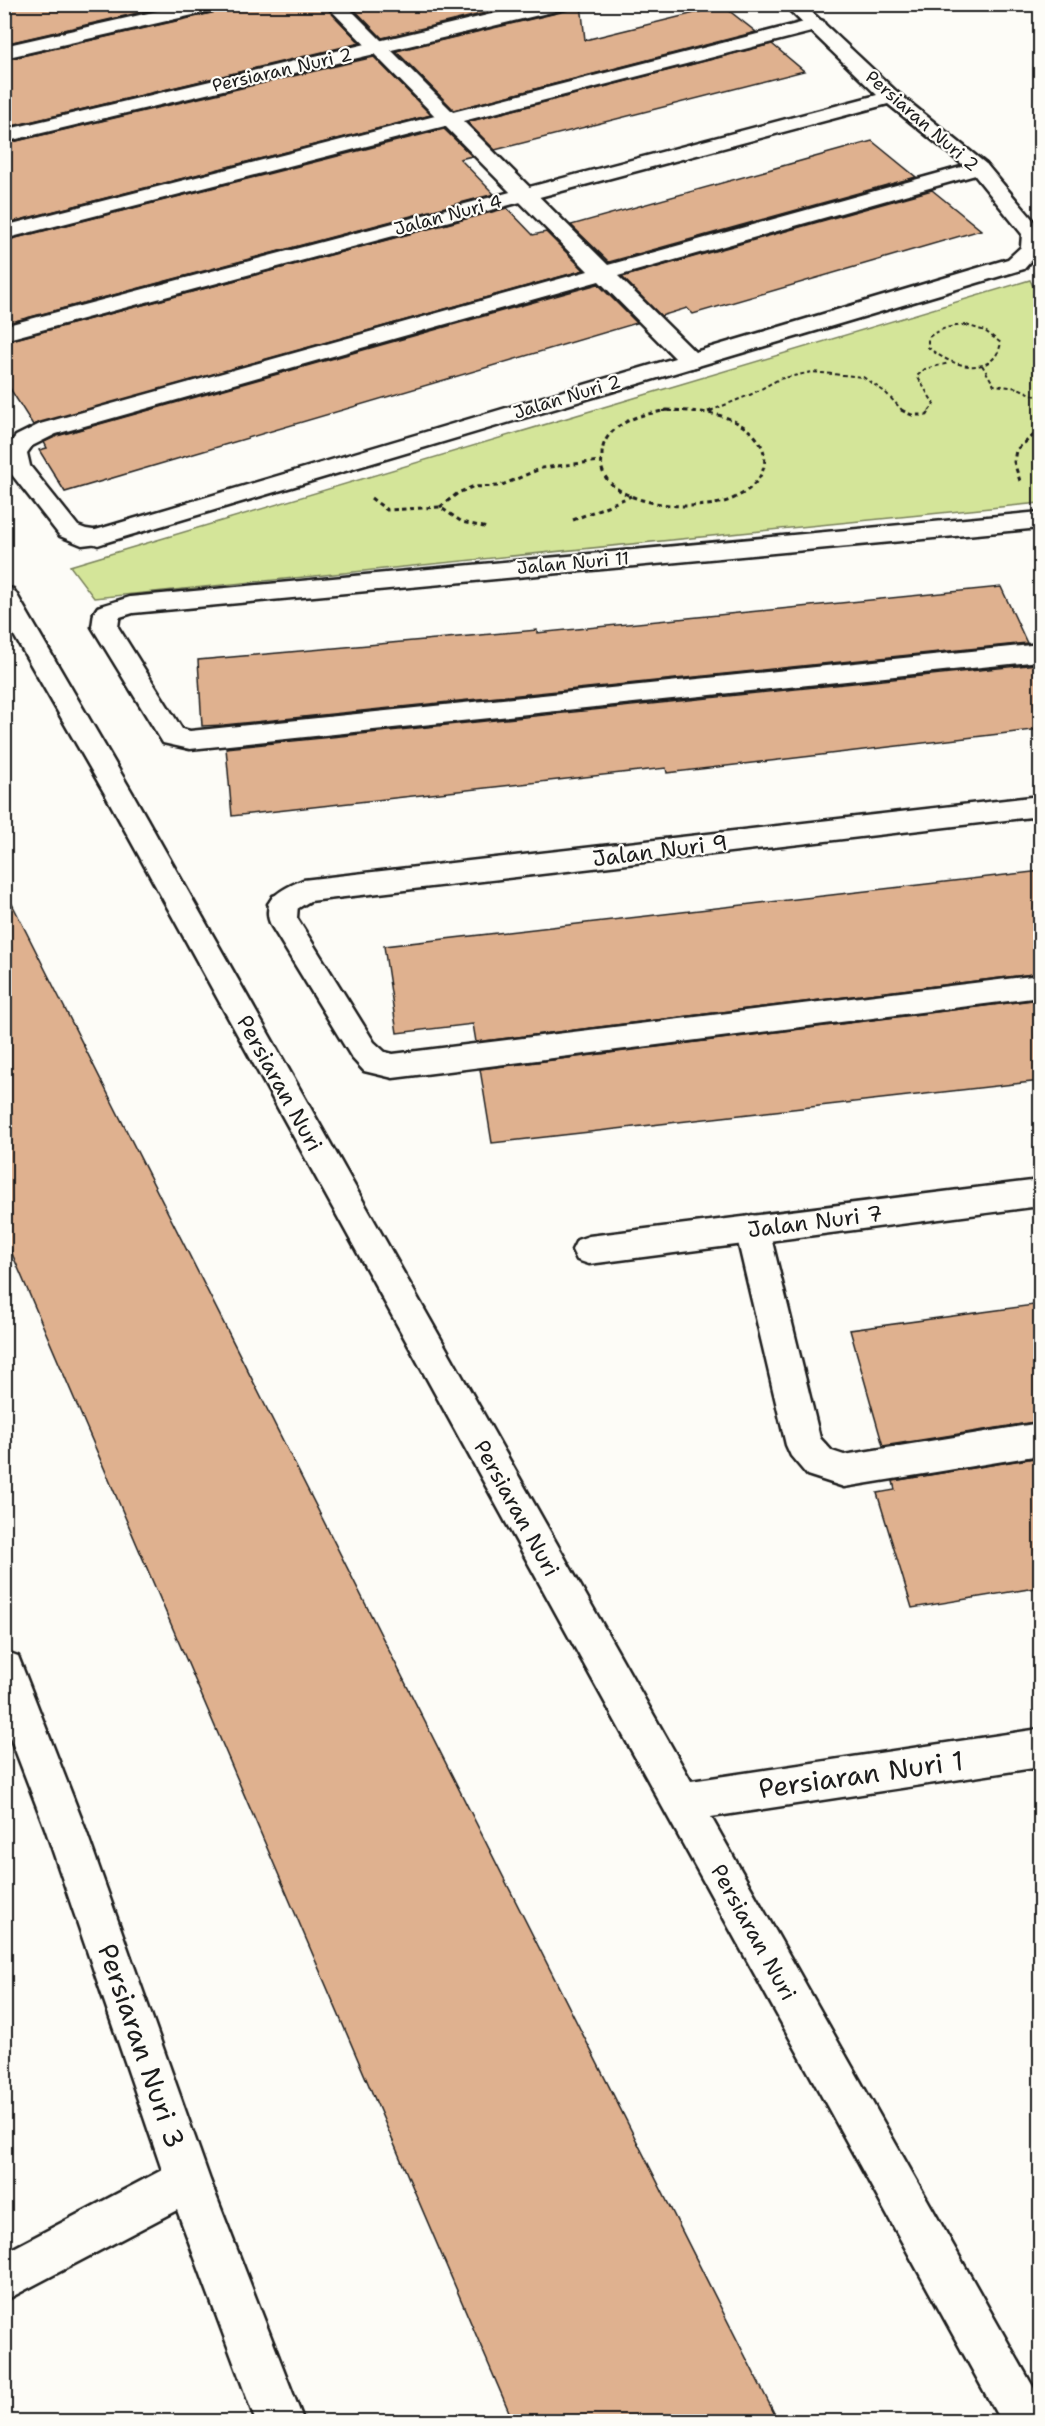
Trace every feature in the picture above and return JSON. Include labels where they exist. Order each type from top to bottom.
[{"type":"street","points":[[4,52],[215,4]]},
{"type":"street","points":[[334,4],[691,361]]},
{"type":"street","name":"Persiaran Nuri 2","points":[[4,136],[560,4]]},
{"type":"street","name":"Persiaran Nuri 2","points":[[792,4],[891,97],[979,168],[1033,233],[1031,249]]},
{"type":"street","points":[[4,233],[816,26]]},
{"type":"street","name":"Jalan Nuri 4","points":[[4,333],[891,97]]},
{"type":"street","points":[[603,274],[979,168]]},
{"type":"street","name":"Jalan Nuri 2","points":[[603,274],[48,429],[24,441],[15,452],[18,468],[69,531],[82,537],[98,537],[1016,264],[1031,249]]},
{"type":"street","name":"Jalan Nuri 11","points":[[1041,519],[130,605],[107,613],[105,627],[173,736],[190,740],[1041,653]]},
{"type":"street","name":"Persiaran Nuri","points":[[4,596],[142,835],[1027,2421]]},
{"type":"street","name":"Jalan Nuri 9","points":[[1041,806],[303,891],[284,904],[282,919],[363,1050],[375,1062],[393,1066],[1041,986]]},
{"type":"street","name":"Jalan Nuri 7","points":[[589,1250],[1041,1192]]},
{"type":"street","points":[[752,1229],[804,1445],[820,1464],[844,1471],[1041,1439]]},
{"type":"street","name":"Persiaran Nuri 3","points":[[4,1669],[65,1828],[188,2180],[280,2421]]},
{"type":"street","name":"Persiaran Nuri 1","points":[[681,1802],[1041,1748]]},
{"type":"street","points":[[4,2278],[188,2180]]},
{"type":"path","points":[[966,325],[994,334],[1001,343],[1001,352],[995,360],[982,365],[966,366],[949,363],[936,356],[928,347],[928,338],[936,330],[966,325]]},
{"type":"path","points":[[707,412],[752,394],[779,380],[812,372],[863,377],[885,392],[901,410],[912,415],[927,415],[934,404],[927,388],[917,376],[925,369],[949,363]]},
{"type":"path","points":[[982,365],[994,385],[1018,388],[1041,398]]},
{"type":"path","points":[[667,410],[707,412],[735,422],[756,436],[766,454],[764,473],[749,490],[724,502],[693,508],[660,506],[631,496],[615,486],[604,474],[600,461],[606,437],[631,419],[667,410]]},
{"type":"path","points":[[1021,483],[1012,461],[1014,451],[1023,441],[1041,430]]},
{"type":"path","points":[[370,498],[387,510],[440,507],[458,493],[472,488],[500,486],[542,468],[600,461]]},
{"type":"path","points":[[567,522],[631,496]]},
{"type":"path","points":[[440,507],[454,519],[471,527],[489,528]]},
{"type":"green space","points":[[1030,280],[1040,300],[1040,503],[94,598],[70,566]]},
{"type":"building","points":[[4,4],[176,4],[4,44]]},
{"type":"building","points":[[226,4],[323,4],[360,43],[4,128],[4,60],[216,12],[223,10]]},
{"type":"building","points":[[349,4],[522,4],[382,38]]},
{"type":"building","points":[[571,4],[581,4],[585,40],[723,6],[756,32],[454,110],[396,51],[561,12],[568,10]]},
{"type":"building","points":[[772,44],[804,71],[495,150],[467,122]]},
{"type":"building","points":[[374,57],[431,115],[4,224],[4,144]]},
{"type":"building","points":[[444,129],[472,156],[460,159],[494,194],[4,324],[4,241]]},
{"type":"building","points":[[872,141],[916,177],[609,262],[571,225]]},
{"type":"building","points":[[932,190],[981,230],[693,314],[687,308],[661,316],[622,277]]},
{"type":"building","points":[[507,208],[533,235],[546,232],[584,270],[33,425],[4,379],[4,342]]},
{"type":"building","points":[[598,284],[637,323],[65,492],[39,450],[47,448],[44,442],[57,436]]},
{"type":"building","points":[[1001,587],[1027,643],[202,726],[198,660],[537,630],[537,633]]},
{"type":"building","points":[[1037,664],[1041,672],[1041,729],[667,773],[666,768],[232,816],[226,748]]},
{"type":"building","points":[[1041,871],[1041,973],[476,1042],[473,1024],[397,1033],[384,946]]},
{"type":"building","points":[[4,888],[778,2421],[513,2421],[4,1235]]},
{"type":"building","points":[[1041,999],[1041,1081],[492,1143],[480,1069]]},
{"type":"building","points":[[1041,1304],[1041,1421],[883,1446],[850,1330]]},
{"type":"building","points":[[1041,1457],[1041,1587],[912,1608],[877,1493],[895,1490],[893,1481]]}]
